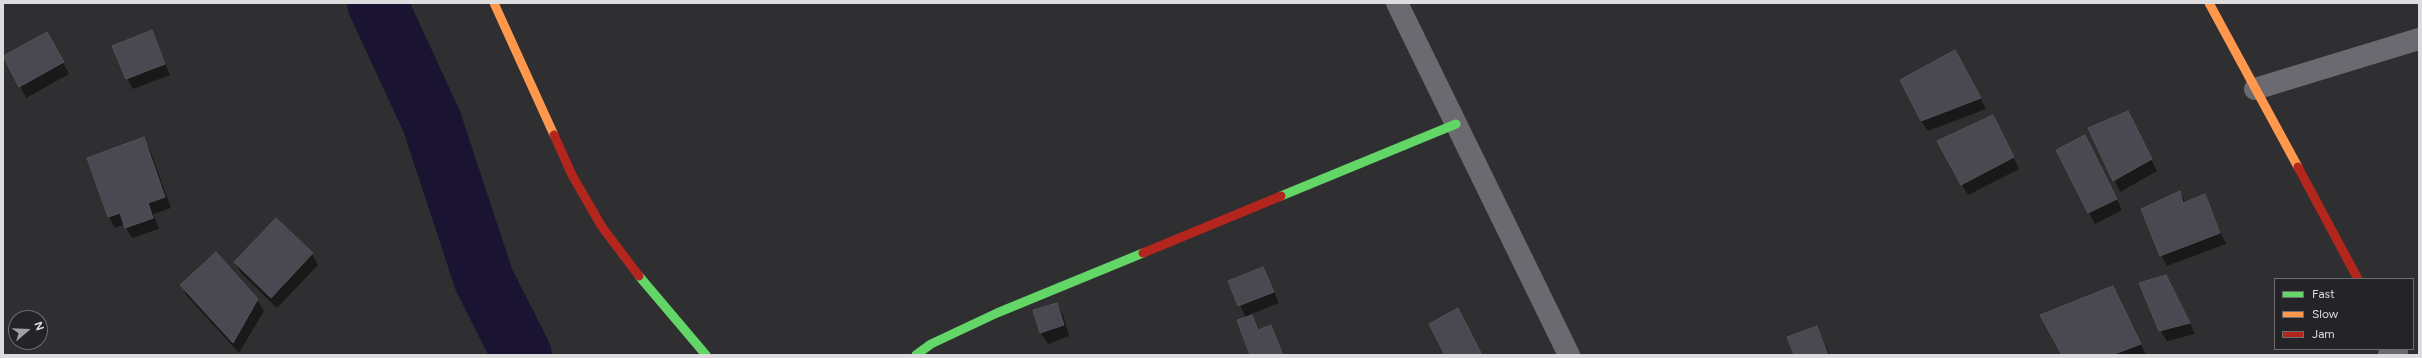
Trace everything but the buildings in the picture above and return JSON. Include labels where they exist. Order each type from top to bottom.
[{"type":"street","points":[[494,3],[572,175],[602,227],[659,302],[706,355]]},
{"type":"street","points":[[1397,3],[1569,355]]},
{"type":"street","points":[[2209,3],[2357,278]]},
{"type":"street","points":[[2255,89],[2419,39]]},
{"type":"street","points":[[916,355],[931,344],[997,313],[1456,124]]},
{"type":"waterway","points":[[377,3],[432,122],[484,280],[522,355]]},
{"type":"traffic: fast","points":[[1281,196],[1456,124]]},
{"type":"traffic: fast","points":[[916,355],[931,344],[997,313],[1143,253]]},
{"type":"traffic: fast","points":[[639,276],[706,355]]},
{"type":"traffic: slow","points":[[494,3],[554,135]]},
{"type":"traffic: slow","points":[[2209,3],[2298,167]]},
{"type":"traffic: jam","points":[[554,135],[572,175],[602,227],[639,276]]},
{"type":"traffic: jam","points":[[2298,167],[2357,278]]},
{"type":"traffic: jam","points":[[1143,253],[1281,196]]}]
